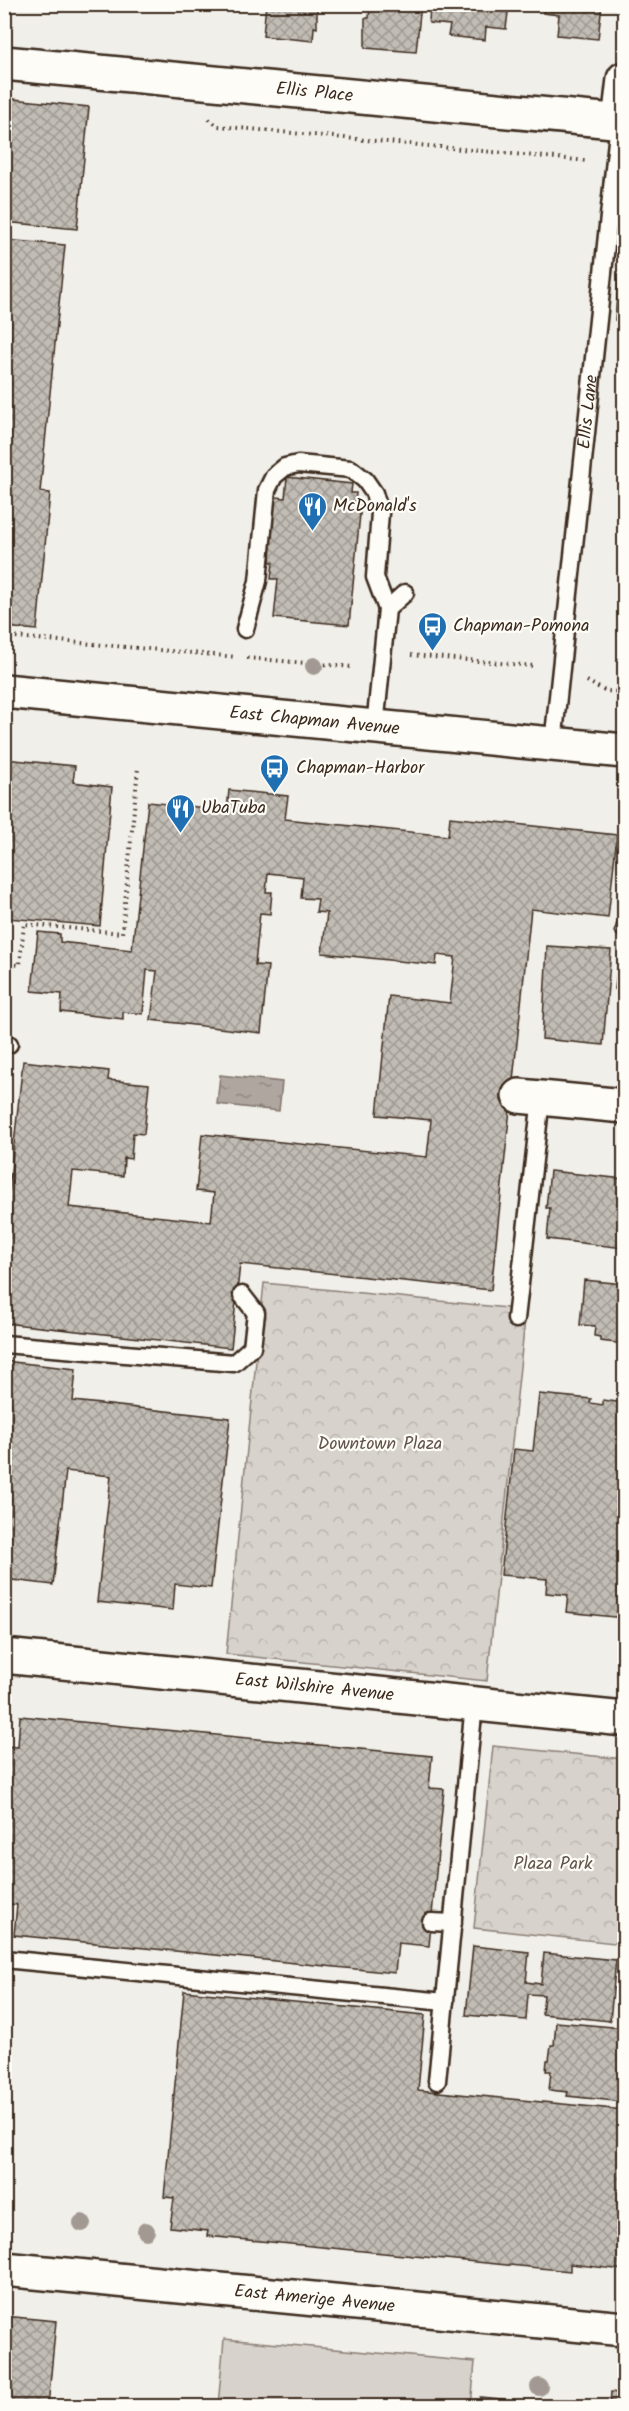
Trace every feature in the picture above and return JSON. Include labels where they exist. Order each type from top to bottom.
[{"type":"street","name":"Ellis Place","points":[[4,63],[622,122]]},
{"type":"street","name":"Ellis Lane","points":[[622,122],[624,79]]},
{"type":"street","name":"East Chapman Avenue","points":[[4,691],[624,751]]},
{"type":"street","points":[[530,1097],[624,1106]]},
{"type":"street","name":"East Wilshire Avenue","points":[[4,1656],[624,1719]]},
{"type":"street","name":"East Amerige Avenue","points":[[4,2269],[624,2329]]},
{"type":"lane","name":"Ellis Lane","points":[[553,744],[615,163],[622,122]]},
{"type":"lane","points":[[245,629],[258,581],[267,490],[274,476],[285,467],[298,464],[351,469],[365,480],[374,493],[380,513],[375,577],[387,609],[375,727]]},
{"type":"lane","points":[[387,609],[405,593]]},
{"type":"lane","points":[[516,1319],[530,1097]]},
{"type":"lane","points":[[4,1344],[234,1363],[252,1347],[256,1313],[242,1295]]},
{"type":"lane","points":[[437,2081],[474,1704]]},
{"type":"lane","points":[[431,1922],[453,1923]]},
{"type":"lane","points":[[4,1959],[445,2002]]},
{"type":"path","points":[[206,117],[218,126],[615,163]]},
{"type":"path","points":[[4,636],[350,668],[414,655],[562,668],[605,691],[624,692]]},
{"type":"path","points":[[4,963],[20,965],[24,924],[122,933],[138,768]]},
{"type":"green space","name":"Downtown Plaza","points":[[264,1283],[526,1310],[487,1681],[226,1654]]},
{"type":"green space","name":"Plaza Park","points":[[493,1746],[624,1759],[624,1944],[474,1928]]},
{"type":"green space","points":[[224,2339],[475,2362],[471,2406],[218,2406]]},
{"type":"water","points":[[220,1075],[282,1082],[279,1111],[217,1104]]},
{"type":"building","points":[[266,4],[317,4],[317,28],[314,27],[313,41],[263,36]]},
{"type":"building","points":[[370,4],[421,4],[416,52],[365,48],[365,18],[369,18]]},
{"type":"building","points":[[430,4],[509,4],[506,29],[486,27],[485,40],[448,36],[450,25],[429,23]]},
{"type":"building","points":[[544,4],[602,4],[598,39],[557,35],[559,15],[543,13]]},
{"type":"building","points":[[4,98],[89,107],[77,229],[4,222]]},
{"type":"building","points":[[4,240],[65,245],[40,492],[50,493],[37,630],[4,627]]},
{"type":"building","points":[[620,263],[624,263],[624,321],[615,320]]},
{"type":"building","name":"McDonald's","points":[[287,477],[352,484],[351,493],[356,493],[355,504],[361,504],[349,625],[274,618],[278,579],[271,579],[273,562],[270,562],[270,558],[263,557],[269,496],[285,498]]},
{"type":"building","points":[[4,759],[75,766],[73,782],[112,787],[100,926],[8,918],[4,948]]},
{"type":"building","points":[[229,790],[288,796],[285,819],[448,836],[450,817],[617,835],[608,918],[531,909],[491,1290],[240,1264],[231,1348],[4,1323],[4,1236],[23,1061],[109,1071],[108,1080],[149,1084],[144,1134],[133,1133],[131,1159],[124,1158],[123,1176],[73,1171],[69,1207],[211,1222],[214,1193],[196,1191],[202,1134],[427,1157],[431,1120],[377,1115],[389,996],[450,1003],[455,957],[437,955],[436,965],[322,953],[327,913],[316,912],[318,899],[301,898],[303,877],[268,873],[266,892],[272,892],[270,914],[260,913],[255,965],[268,966],[261,1033],[151,1020],[157,971],[147,970],[143,1014],[123,1012],[123,1019],[61,1012],[62,994],[32,991],[38,932],[60,934],[60,942],[132,950],[148,802],[227,810]]},
{"type":"building","points":[[624,864],[624,990],[615,989],[621,939],[614,932],[620,914]]},
{"type":"building","points":[[547,946],[611,950],[603,1045],[542,1039]]},
{"type":"building","points":[[550,1171],[624,1179],[624,1248],[547,1239],[550,1208],[546,1208]]},
{"type":"building","points":[[584,1280],[624,1284],[624,1344],[600,1341],[600,1337],[594,1336],[595,1326],[580,1325]]},
{"type":"building","points":[[4,1361],[76,1369],[73,1401],[230,1418],[211,1588],[175,1584],[173,1610],[97,1602],[111,1476],[66,1471],[53,1585],[4,1579]]},
{"type":"building","points":[[539,1394],[591,1399],[590,1403],[603,1405],[603,1400],[624,1403],[624,1618],[566,1612],[568,1595],[546,1593],[547,1579],[501,1575],[514,1449],[533,1451]]},
{"type":"building","points":[[20,1716],[432,1756],[429,1788],[444,1789],[429,1946],[398,1943],[395,1973],[14,1935],[17,1905],[4,1903],[4,1746],[18,1747]]},
{"type":"building","points":[[473,1946],[529,1952],[526,1982],[541,1984],[544,1953],[616,1960],[610,2021],[542,2014],[544,1995],[528,1994],[526,2020],[466,2015]]},
{"type":"building","points":[[184,1991],[425,2015],[418,2090],[624,2110],[624,2270],[570,2264],[570,2271],[207,2236],[208,2231],[170,2227],[174,2198],[164,2197]]},
{"type":"building","points":[[556,2022],[624,2028],[624,2102],[567,2096],[568,2092],[549,2090],[551,2071],[546,2071],[547,2060],[549,2060],[551,2045],[554,2045]]},
{"type":"building","points":[[4,2316],[56,2321],[48,2406],[4,2406]]},
{"type":"building","points":[[611,2392],[624,2394],[624,2406],[610,2406]]},
{"type":"building","points":[[480,2397],[542,2403],[541,2406],[479,2406]]},
{"type":"place","name":"McDonald's","points":[[312,532]]},
{"type":"place","name":"Chapman-Pomona","points":[[432,652]]},
{"type":"place","name":"Chapman-Harbor","points":[[275,794]]},
{"type":"place","name":"UbaTuba","points":[[180,834]]}]
